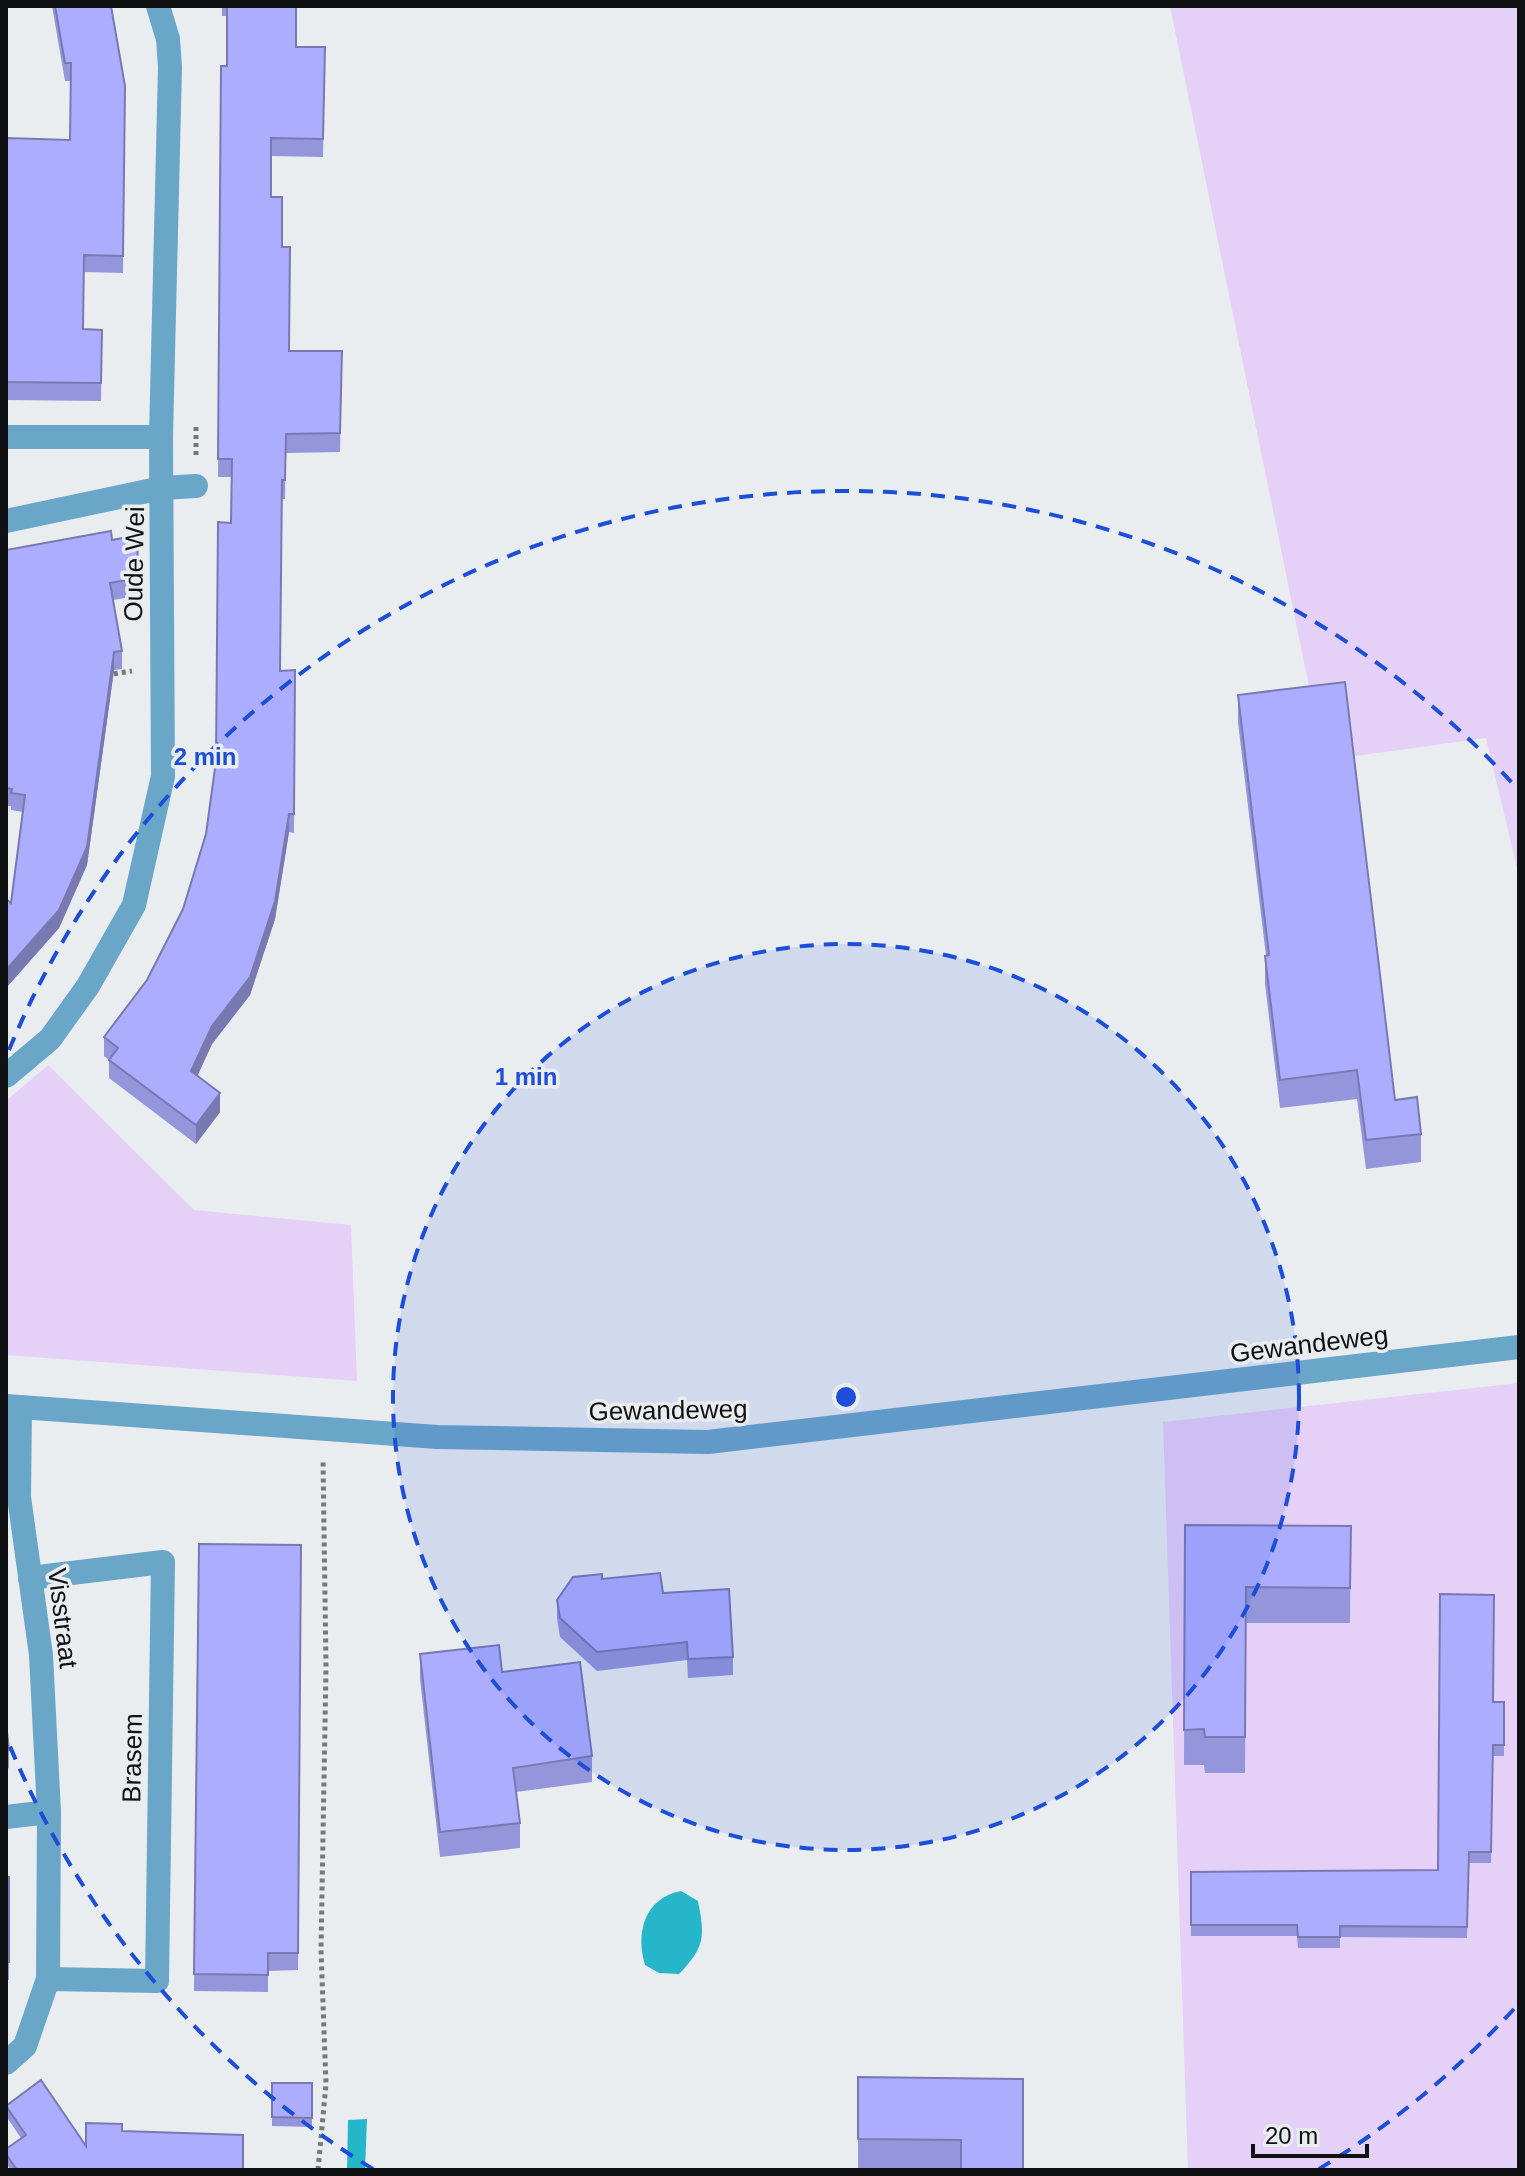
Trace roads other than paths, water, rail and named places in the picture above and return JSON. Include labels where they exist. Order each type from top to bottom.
[{"type":"street","name":"Oude Wei","points":[[6,1076],[50,1039],[88,986],[134,905],[163,776],[161,437],[170,67],[168,39],[158,6]]},
{"type":"street","points":[[6,437],[161,437]]},
{"type":"street","points":[[6,521],[162,488],[196,486]]},
{"type":"street","name":"Gewandeweg","points":[[13,1407],[437,1437],[708,1442],[1519,1347]]},
{"type":"street","name":"Visstraat","points":[[6,2063],[25,2046],[48,1979],[49,1812],[41,1655],[30,1578],[12,1498],[13,1407]]},
{"type":"street","name":"Brasem","points":[[30,1578],[163,1562],[157,1981],[48,1979]]},
{"type":"street","points":[[6,1817],[49,1812]]},
{"type":"water","points":[[681,1891],[698,1901],[701,1941],[694,1956],[679,1974],[659,1973],[645,1965],[641,1940],[643,1929],[651,1909],[659,1901]]},
{"type":"water","points":[[367,2119],[365,2170],[347,2170],[348,2120]]}]
